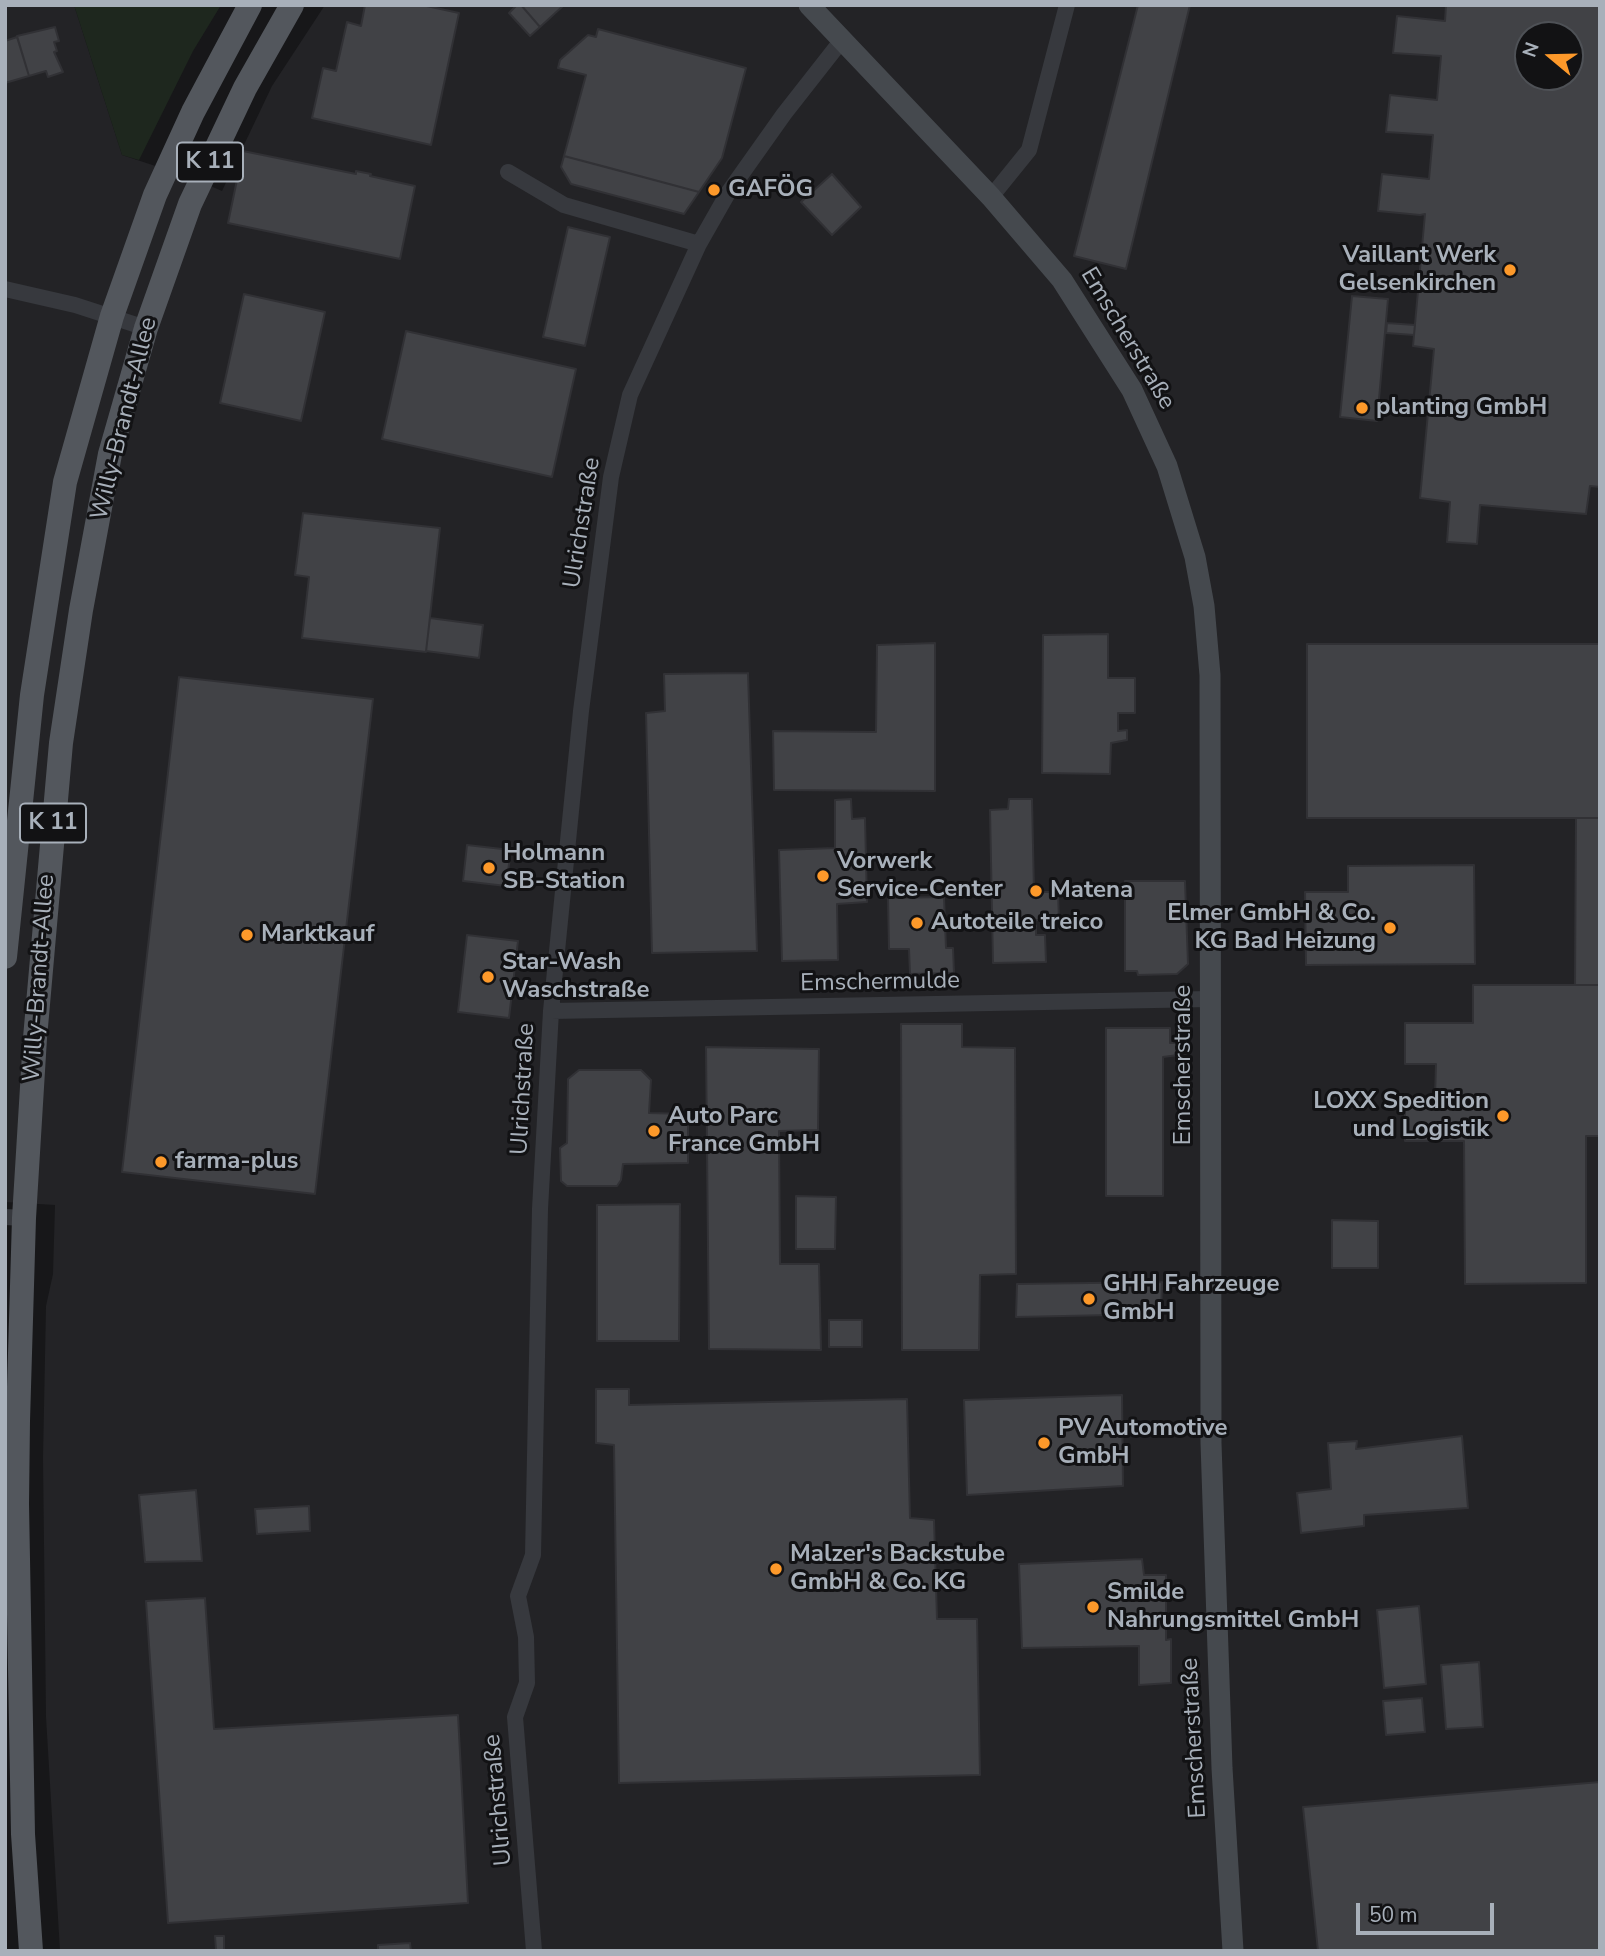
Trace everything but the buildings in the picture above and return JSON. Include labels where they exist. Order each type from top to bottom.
[{"type":"main road","name":"Willy-Brandt-Allee","points":[[5,957],[32,695],[65,482],[112,316],[155,195],[193,112],[250,5]]},
{"type":"main road","name":"Willy-Brandt-Allee","points":[[31,1951],[23,1834],[15,1217],[35,1038],[61,743],[81,610],[110,454],[146,328],[190,204],[245,88],[292,5]]},
{"type":"street","name":"Emscherstraße","points":[[809,5],[991,197],[1062,280],[1132,390],[1167,466],[1195,557],[1204,607],[1210,675],[1211,1443],[1222,1768],[1233,1951]]},
{"type":"street","points":[[991,197],[1029,150],[1067,5]]},
{"type":"street","name":"Ulrichstraße","points":[[534,1951],[515,1717],[527,1683],[526,1637],[518,1596],[533,1555],[540,1209],[551,1011],[581,711],[611,477],[630,394],[699,244],[729,193],[768,136],[842,40]]},
{"type":"street","points":[[508,172],[564,205],[699,244]]},
{"type":"street","points":[[5,289],[75,305],[146,328]]},
{"type":"street","name":"Emschermulde","points":[[551,1011],[1210,999]]},
{"type":"shaded area","points":[[5,5],[74,5],[122,155],[222,191],[272,86],[325,5],[1600,5],[1600,1951],[60,1951],[46,1717],[43,1458],[46,1306],[53,1274],[55,1205],[5,1202]]},
{"type":"shaded area","points":[[74,5],[221,5],[193,51],[139,160],[122,155]]},
{"type":"place","name":"GAFÖG","points":[[714,190]]},
{"type":"place","name":"Vaillant Werk Gelsenkirchen","points":[[1510,270]]},
{"type":"place","name":"planting GmbH","points":[[1362,408]]},
{"type":"place","name":"Holmann SB-Station","points":[[489,868]]},
{"type":"place","name":"Vorwerk Service-Center","points":[[823,876]]},
{"type":"place","name":"Matena","points":[[1036,891]]},
{"type":"place","name":"Autoteile treico","points":[[917,923]]},
{"type":"place","name":"Elmer GmbH & Co. KG Bad Heizung","points":[[1390,928]]},
{"type":"place","name":"Marktkauf","points":[[247,935]]},
{"type":"place","name":"Star-Wash Waschstraße","points":[[488,977]]},
{"type":"place","name":"LOXX Spedition und Logistik","points":[[1503,1116]]},
{"type":"place","name":"Auto Parc France GmbH","points":[[654,1131]]},
{"type":"place","name":"farma-plus","points":[[161,1162]]},
{"type":"place","name":"GHH Fahrzeuge GmbH","points":[[1089,1299]]},
{"type":"place","name":"PV Automotive GmbH","points":[[1044,1443]]},
{"type":"place","name":"Malzer's Backstube GmbH & Co. KG","points":[[776,1569]]},
{"type":"place","name":"Smilde Nahrungsmittel GmbH","points":[[1093,1607]]}]
